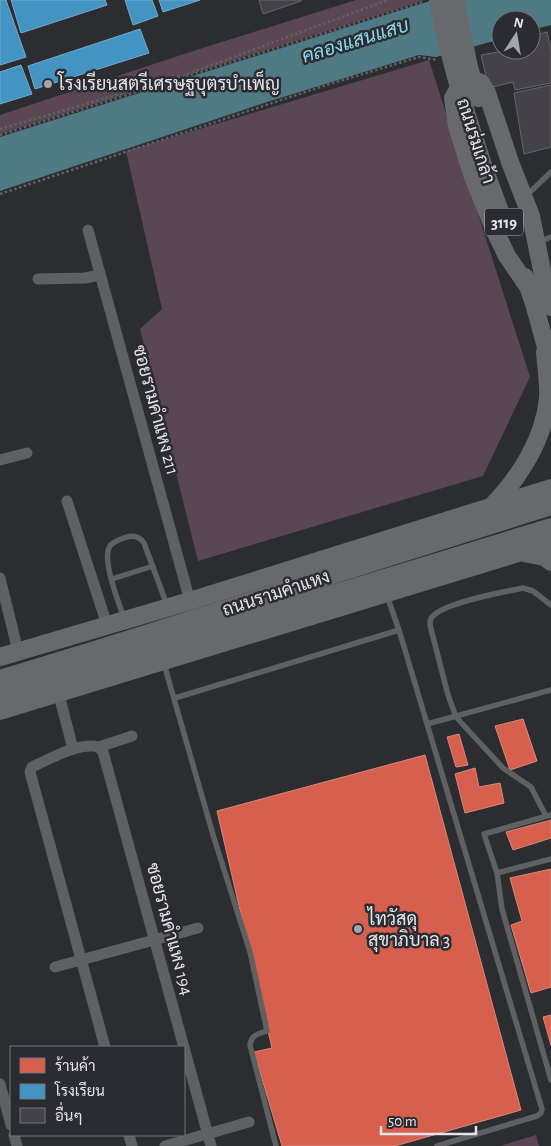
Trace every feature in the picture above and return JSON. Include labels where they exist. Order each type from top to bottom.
[{"type":"main road","name":"ถนนร่มเกล้า","points":[[455,0],[469,67],[470,100],[484,168],[537,289],[551,307]]},
{"type":"main road","name":"ถนนร่มเกล้า","points":[[432,1],[453,64],[470,100]]},
{"type":"main road","points":[[474,80],[481,83],[487,93],[510,162],[531,216],[544,240],[537,289],[507,256],[495,231],[456,126],[453,98],[466,81],[474,80]]},
{"type":"main road","name":"ถนนร่มเกล้า","points":[[537,289],[544,342],[551,364]]},
{"type":"main road","points":[[490,507],[507,490],[521,471],[539,434],[548,397],[544,342]]},
{"type":"main road","name":"ถนนรามคำแหง","points":[[0,656],[107,626],[551,488]]},
{"type":"main road","points":[[472,513],[526,506],[534,508],[539,513],[536,528],[526,537],[484,564]]},
{"type":"main road","name":"ถนนรามคำแหง","points":[[0,696],[103,656],[551,506]]},
{"type":"main road","name":"ถนนรามคำแหง","points":[[0,679],[103,656],[551,527]]},
{"type":"main road","name":"ถนนรามคำแหง","points":[[0,711],[59,695],[551,543]]},
{"type":"main road","points":[[523,552],[544,557],[551,562]]},
{"type":"street","name":"ซอยรามคำแหง 211","points":[[88,230],[190,600]]},
{"type":"street","points":[[38,279],[77,278],[100,275]]},
{"type":"street","points":[[0,460],[27,454]]},
{"type":"street","points":[[67,501],[107,626]]},
{"type":"street","points":[[0,578],[18,651]]},
{"type":"street","points":[[59,695],[74,749]]},
{"type":"street","points":[[105,1046],[30,772],[32,767],[74,749],[99,747],[132,736]]},
{"type":"street","name":"ซอยรามคำแหง 194","points":[[99,747],[103,752],[184,1046]]},
{"type":"street","points":[[55,967],[198,928]]},
{"type":"street","name":"ซอยรามคำแหง 194","points":[[185,1050],[210,1140]]},
{"type":"street","points":[[0,1084],[10,1121]]},
{"type":"street","points":[[165,1146],[210,1140],[250,1122]]},
{"type":"lane","points":[[524,197],[551,172]]},
{"type":"lane","points":[[124,620],[112,579],[107,552],[115,542],[130,536],[142,539],[167,607]]},
{"type":"lane","points":[[112,579],[153,566]]},
{"type":"lane","points":[[551,605],[533,591],[523,588],[452,606],[434,614],[430,619],[448,694],[456,717],[503,768],[532,787],[549,816],[484,834],[498,873],[502,909],[551,1080]]},
{"type":"lane","points":[[387,594],[400,630],[542,1109],[541,1113],[537,1116],[437,1146]]},
{"type":"lane","points":[[175,698],[400,630]]},
{"type":"lane","points":[[163,662],[252,961],[267,1031],[254,1035],[250,1045],[276,1146]]},
{"type":"lane","points":[[427,724],[551,690]]},
{"type":"lane","points":[[498,873],[551,858]]},
{"type":"path","points":[[0,129],[185,75],[388,0]]},
{"type":"path","points":[[0,135],[432,1]]},
{"type":"path","points":[[0,194],[323,86],[419,57],[453,64]]},
{"type":"shaded area","points":[[356,0],[425,0],[0,134],[0,115],[190,52]]},
{"type":"shaded area","points":[[429,60],[530,377],[483,476],[198,561],[140,329],[162,309],[126,151]]},
{"type":"shaded area","points":[[536,1135],[539,1146],[500,1146]]},
{"type":"water","name":"คลองแสนแสบ","points":[[433,0],[551,0],[551,25],[541,28],[541,10],[491,10],[491,42],[436,57],[419,55],[267,102],[0,191],[0,137]]},
{"type":"building: ร้านค้า","points":[[523,719],[537,761],[510,770],[495,726]]},
{"type":"building: ร้านค้า","points":[[459,734],[468,765],[456,767],[447,737]]},
{"type":"building: ร้านค้า","name":"ไทวัสดุ สุขาภิบาล 3","points":[[425,755],[521,1110],[395,1146],[282,1146],[254,1052],[272,1048],[217,811]]},
{"type":"building: ร้านค้า","points":[[475,768],[479,787],[500,783],[504,803],[465,813],[455,774]]},
{"type":"building: ร้านค้า","points":[[551,820],[551,838],[513,850],[506,832]]},
{"type":"building: ร้านค้า","points":[[551,869],[551,987],[531,993],[511,925],[522,921],[510,878]]},
{"type":"building: ร้านค้า","points":[[551,1015],[551,1045],[543,1017]]},
{"type":"building: โรงเรียน","points":[[0,0],[6,0],[26,57],[0,65]]},
{"type":"building: โรงเรียน","points":[[11,0],[105,0],[107,5],[21,33]]},
{"type":"building: โรงเรียน","points":[[125,0],[152,0],[158,16],[133,25]]},
{"type":"building: โรงเรียน","points":[[159,0],[200,0],[163,12]]},
{"type":"building: โรงเรียน","points":[[140,29],[149,53],[35,89],[28,66]]},
{"type":"building: โรงเรียน","points":[[21,65],[32,94],[0,104],[0,72]]},
{"type":"building: อื่นๆ","points":[[259,0],[301,0],[301,1],[263,14]]},
{"type":"building: อื่นๆ","points":[[547,32],[551,50],[551,83],[515,90],[513,82],[489,88],[481,55],[491,53],[491,60],[541,60],[541,34]]},
{"type":"building: อื่นๆ","points":[[551,85],[551,147],[524,154],[514,93]]},
{"type":"place","name":"โรงเรียนสตรีเศรษฐบุตรบำเพ็ญ","points":[[48,84]]},
{"type":"place","name":"ไทวัสดุ สุขาภิบาล 3","points":[[358,929]]}]
